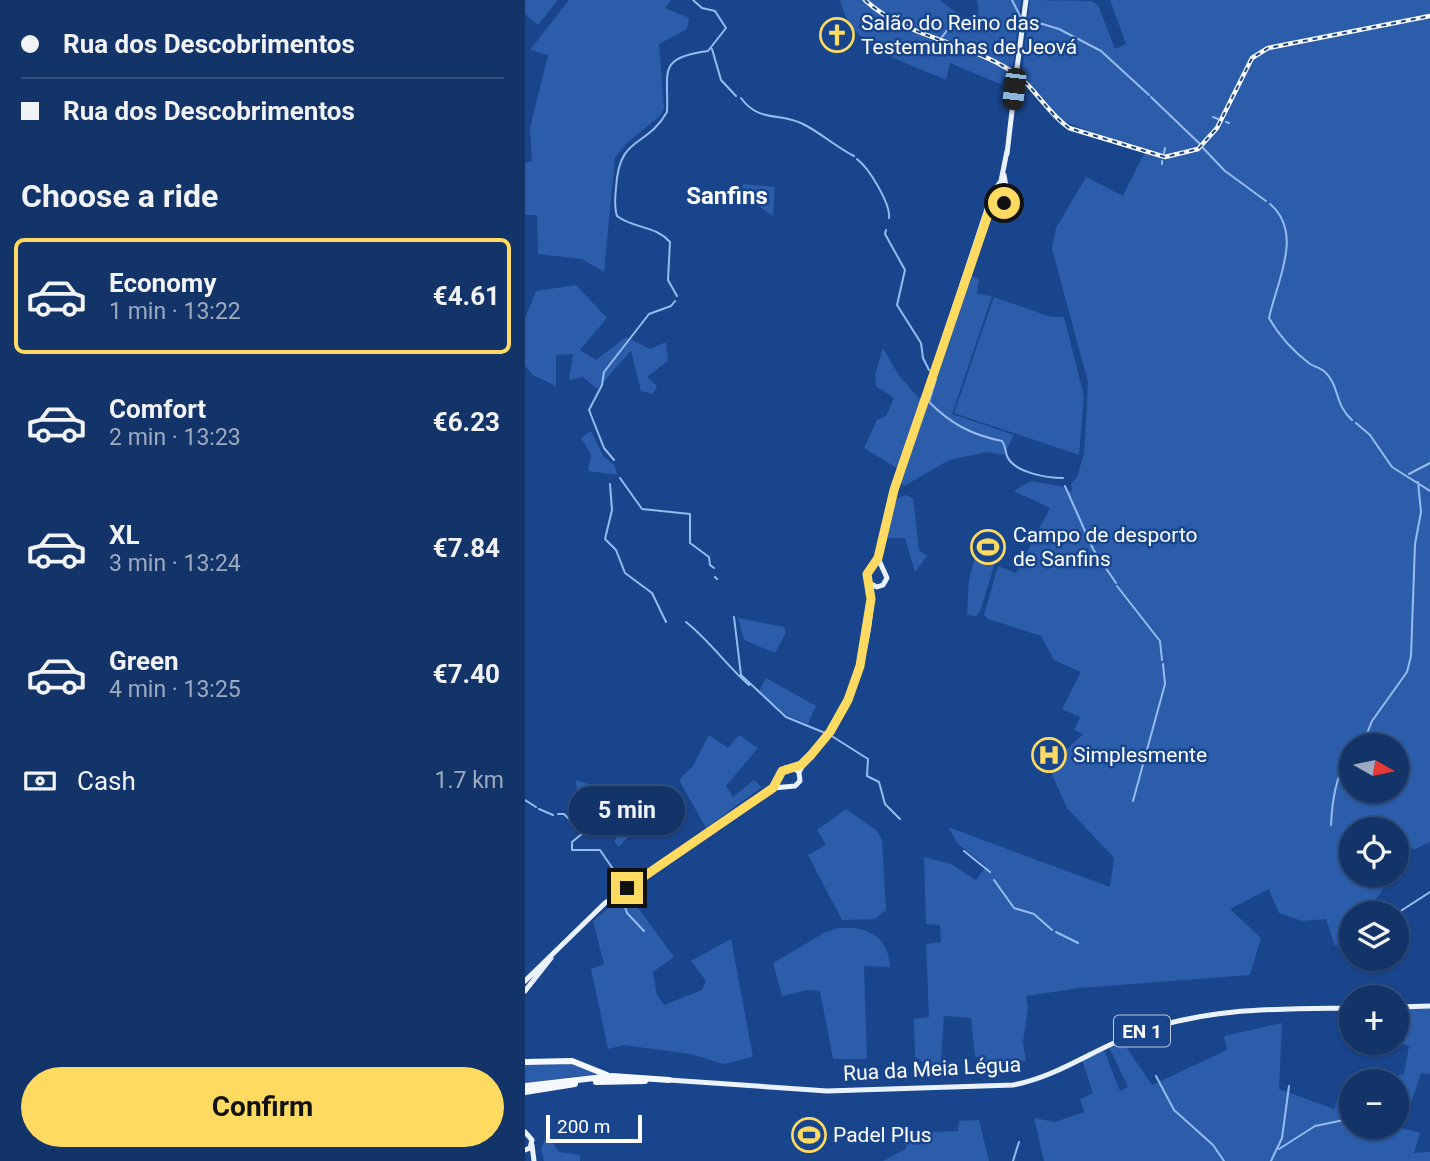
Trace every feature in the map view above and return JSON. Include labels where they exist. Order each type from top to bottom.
[{"type":"highway","points":[[525,1062],[572,1061],[612,1076]]},
{"type":"highway","name":"Rua da Meia Légua","points":[[526,1089],[612,1076],[669,1080]]},
{"type":"highway","name":"Rua da Meia Légua","points":[[526,1089],[601,1082],[669,1080]]},
{"type":"main road","points":[[985,222],[999,204],[1008,199],[1005,190],[1007,151],[1026,0]]},
{"type":"main road","points":[[797,770],[830,732],[848,700],[860,666],[874,586],[867,576],[878,558],[894,490],[993,200],[992,194],[997,188],[1007,151]]},
{"type":"main road","points":[[997,188],[1005,190]]},
{"type":"main road","points":[[993,200],[999,204]]},
{"type":"main road","points":[[874,586],[885,583],[887,578],[878,558]]},
{"type":"main road","points":[[873,568],[882,568]]},
{"type":"main road","points":[[525,981],[605,903],[773,788],[785,768],[797,770]]},
{"type":"main road","points":[[773,788],[799,783],[797,770]]},
{"type":"main road","points":[[780,778],[786,787]]},
{"type":"main road","points":[[525,991],[579,927]]},
{"type":"main road","points":[[1409,1007],[1430,1006]]},
{"type":"main road","name":"Rua da Meia Légua","points":[[669,1080],[827,1091],[1013,1085],[1050,1074],[1137,1033],[1206,1014],[1238,1009],[1339,1007]]},
{"type":"main road","points":[[525,1131],[532,1137],[533,1161]]},
{"type":"main road","points":[[532,1145],[525,1152],[533,1161]]},
{"type":"shaded area","points":[[525,0],[558,0],[538,25],[525,14]]},
{"type":"shaded area","points":[[569,0],[671,0],[665,8],[689,18],[687,29],[659,44],[664,108],[661,115],[627,143],[615,158],[604,272],[582,259],[538,254],[537,215],[525,215],[525,163],[532,161],[530,128],[548,55],[530,50]]},
{"type":"shaded area","points":[[840,0],[940,0],[965,19],[979,14],[977,0],[1021,0],[1013,66],[1000,84],[950,63],[946,80],[897,60],[868,42],[855,31]]},
{"type":"shaded area","points":[[1030,0],[1091,1],[1098,5],[1115,49],[1126,44],[1110,0],[1430,0],[1430,842],[1415,849],[1409,848],[1409,817],[1339,817],[1339,887],[1384,887],[1375,901],[1339,901],[1339,943],[1335,946],[1326,919],[1302,921],[1279,913],[1269,889],[1230,909],[1261,938],[1250,975],[1080,988],[1026,996],[1028,1008],[1023,1042],[1026,1061],[986,1064],[985,1057],[975,1057],[971,1018],[944,1016],[940,1073],[915,1057],[914,1019],[929,1017],[926,944],[941,942],[940,925],[926,924],[924,857],[951,864],[976,880],[986,866],[958,844],[948,827],[1110,887],[1114,858],[1067,808],[1048,766],[1083,734],[1074,730],[1080,717],[1062,709],[1081,672],[1054,660],[1041,636],[988,619],[984,615],[998,566],[1016,573],[1050,508],[1014,491],[1031,481],[1065,487],[1067,492],[1072,491],[1071,484],[1077,477],[1084,454],[1088,382],[1052,249],[1056,228],[1086,177],[1123,196],[1145,152],[1062,121],[1022,76]]},
{"type":"shaded area","points":[[743,184],[775,187],[773,216],[755,204],[741,202]]},
{"type":"shaded area","points":[[972,276],[979,279],[977,294],[992,296],[952,414],[1014,435],[1004,455],[987,452],[949,460],[904,486],[901,483]]},
{"type":"shaded area","points":[[576,285],[607,318],[580,350],[596,360],[626,337],[650,349],[666,342],[668,361],[647,377],[657,386],[653,394],[641,391],[631,351],[597,389],[583,377],[569,380],[573,354],[556,355],[556,386],[533,375],[525,366],[525,319],[536,291]]},
{"type":"shaded area","points":[[994,297],[1051,317],[1064,317],[1084,396],[1079,455],[954,413]]},
{"type":"shaded area","points":[[883,348],[898,374],[921,401],[898,469],[864,448],[877,420],[886,416],[894,398],[876,386],[875,375]]},
{"type":"shaded area","points":[[591,431],[603,456],[614,465],[618,475],[588,471],[591,454],[581,438]]},
{"type":"shaded area","points":[[905,495],[913,498],[919,550],[927,556],[915,572],[905,538],[883,538],[896,499]]},
{"type":"shaded area","points":[[981,536],[1000,546],[980,612],[976,616],[967,615],[969,579]]},
{"type":"shaded area","points":[[738,618],[784,627],[786,632],[775,653],[744,640]]},
{"type":"shaded area","points":[[766,678],[816,706],[808,724],[788,716],[759,692]]},
{"type":"shaded area","points":[[709,735],[728,748],[739,735],[758,748],[726,786],[733,797],[754,780],[762,787],[706,828],[679,780],[693,766]]},
{"type":"shaded area","points":[[575,780],[613,791],[629,809],[617,823],[628,837],[619,847],[614,841],[617,837],[609,830],[606,831],[582,808]]},
{"type":"shaded area","points":[[846,809],[876,830],[882,840],[886,910],[875,919],[842,920],[808,855],[826,845],[817,830]]},
{"type":"shaded area","points":[[630,897],[674,957],[653,972],[657,995],[664,1005],[702,990],[706,981],[691,961],[731,939],[753,1057],[723,1064],[691,1054],[623,1045],[608,1049],[591,969],[604,964],[593,921],[616,902]]},
{"type":"shaded area","points":[[839,928],[859,929],[875,935],[888,956],[890,967],[864,966],[867,1059],[833,1059],[820,991],[808,990],[782,996],[773,963],[826,932]]},
{"type":"shaded area","points":[[1430,1007],[1430,1074],[1421,1073],[1409,1109],[1409,1069],[1405,1069],[1409,1055],[1409,1008]]},
{"type":"shaded area","points":[[1282,1023],[1279,1089],[1334,1109],[1339,1096],[1339,1139],[1409,1139],[1409,1130],[1420,1133],[1414,1153],[1430,1152],[1430,1161],[1044,1161],[1034,1118],[1055,1122],[1084,1112],[1080,1099],[1093,1093],[1082,1060],[1104,1050],[1120,1091],[1128,1087],[1109,1047],[1122,1041],[1152,1085],[1227,1050],[1224,1036]]},
{"type":"shaded area","points":[[566,1063],[598,1074],[525,1083],[525,1064]]},
{"type":"shaded area","points":[[979,1120],[989,1161],[883,1161],[906,1149],[907,1133],[958,1131],[959,1121]]},
{"type":"shaded area","points":[[547,1133],[559,1152],[580,1155],[580,1161],[544,1161],[541,1149]]},
{"type":"waterway","points":[[677,296],[668,280],[670,242],[658,233],[617,216],[615,198],[622,159],[628,150],[659,124],[667,112],[669,69],[680,58],[708,51],[726,28],[715,11],[702,8],[693,0]]},
{"type":"waterway","points":[[1012,0],[1021,18]]},
{"type":"waterway","points":[[1026,19],[1059,29],[1101,51],[1149,95]]},
{"type":"waterway","points":[[942,37],[949,28]]},
{"type":"waterway","points":[[929,53],[937,44]]},
{"type":"waterway","points":[[712,49],[721,80],[736,96]]},
{"type":"waterway","points":[[1151,97],[1201,145]]},
{"type":"waterway","points":[[741,98],[748,106],[762,114],[803,124],[854,156]]},
{"type":"waterway","points":[[1213,117],[1218,119]]},
{"type":"waterway","points":[[1164,153],[1165,148]]},
{"type":"waterway","points":[[1203,148],[1225,171],[1266,201]]},
{"type":"waterway","points":[[857,159],[879,187],[889,218]]},
{"type":"waterway","points":[[1270,204],[1280,216],[1287,243],[1282,273],[1269,318],[1292,348],[1330,377],[1342,408],[1352,420]]},
{"type":"waterway","points":[[886,230],[885,234],[905,270],[897,305],[921,343],[923,358],[929,370]]},
{"type":"waterway","points":[[614,460],[604,448],[589,410],[602,385],[604,372],[649,314],[671,306],[675,301]]},
{"type":"waterway","points":[[936,379],[929,402],[945,417],[972,432],[1002,441],[1007,456],[1017,467],[1041,476],[1063,478]]},
{"type":"waterway","points":[[1356,423],[1370,435],[1392,467],[1430,491]]},
{"type":"waterway","points":[[1409,474],[1430,463]]},
{"type":"waterway","points":[[620,478],[642,509],[690,514],[690,543],[709,557],[710,565],[714,568]]},
{"type":"waterway","points":[[1367,733],[1372,721],[1407,672],[1411,656],[1415,544],[1421,512],[1418,482]]},
{"type":"waterway","points":[[610,484],[612,510],[605,539],[616,550],[625,573],[652,593],[666,622]]},
{"type":"waterway","points":[[1065,486],[1093,549],[1116,583]]},
{"type":"waterway","points":[[1117,586],[1160,641],[1162,660]]},
{"type":"waterway","points":[[734,617],[741,675],[786,717],[825,733]]},
{"type":"waterway","points":[[686,622],[749,685]]},
{"type":"waterway","points":[[1133,801],[1165,684],[1163,664]]},
{"type":"waterway","points":[[830,735],[868,759],[867,776],[879,782],[885,804],[900,819]]},
{"type":"waterway","points":[[1331,825],[1339,776]]},
{"type":"waterway","points":[[525,800],[536,807]]},
{"type":"waterway","points":[[539,809],[553,815]]},
{"type":"waterway","points":[[558,814],[564,814],[583,833],[572,842],[572,850],[600,850],[615,872]]},
{"type":"waterway","points":[[964,851],[990,872]]},
{"type":"waterway","points":[[618,876],[624,886]]},
{"type":"waterway","points":[[994,880],[1014,908],[1034,914],[1052,930]]},
{"type":"waterway","points":[[627,892],[623,901],[627,913],[644,931]]},
{"type":"waterway","points":[[1409,906],[1430,892]]},
{"type":"waterway","points":[[1056,932],[1078,943]]},
{"type":"waterway","points":[[1156,1076],[1174,1110],[1213,1145],[1224,1161]]},
{"type":"waterway","points":[[1271,1161],[1282,1138],[1289,1086]]},
{"type":"waterway","points":[[1279,1149],[1315,1126],[1339,1121]]},
{"type":"waterway","points":[[1013,1161],[1019,1142]]},
{"type":"railway","points":[[865,0],[899,23],[975,53],[1011,71],[1069,128],[1165,157],[1198,149],[1217,128],[1252,58],[1268,48],[1430,16]]},
{"type":"place","name":"Salão do Reino das Testemunhas de Jeová","points":[[837,35]]},
{"type":"place","name":"Campo de desporto de Sanfins","points":[[988,547]]},
{"type":"place","name":"Simplesmente","points":[[1049,755]]},
{"type":"place","name":"Padel Plus","points":[[809,1135]]},
{"type":"district","name":"Sanfins","points":[[727,196]]},
{"type":"route","points":[[627,888],[773,788],[782,771],[787,767],[794,768],[803,764],[838,720],[860,666],[871,599],[871,585],[867,574],[878,558],[894,490],[993,200],[996,203],[1004,203]]}]
